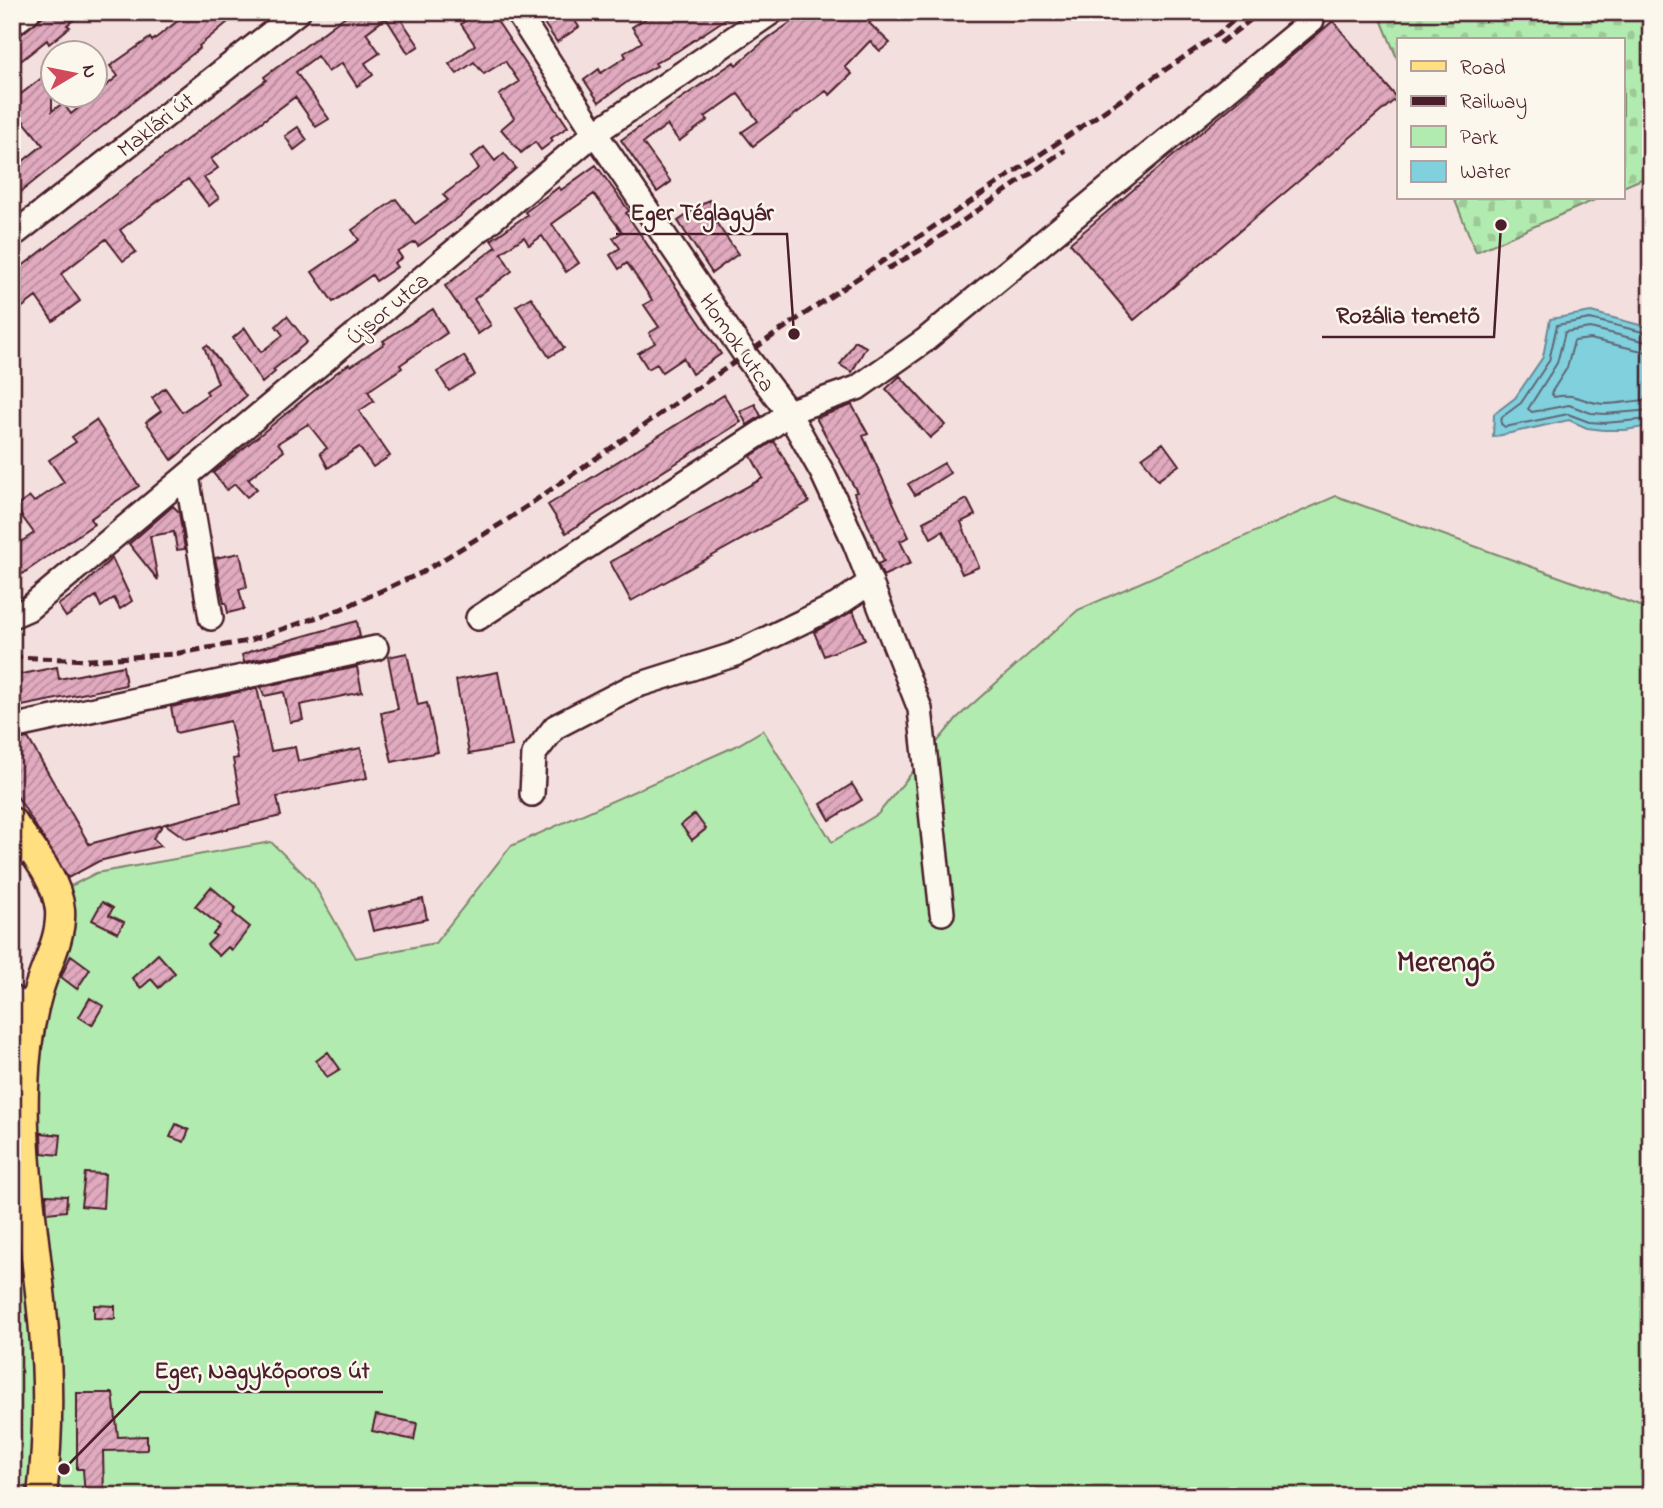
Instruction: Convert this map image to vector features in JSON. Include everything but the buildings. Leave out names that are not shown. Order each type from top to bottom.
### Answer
[{"type":"main road","points":[[12,822],[20,851],[48,876],[58,897],[60,914],[56,943],[38,989],[22,1005],[27,1047],[23,1112],[28,1192],[44,1332],[46,1433],[42,1496]]},
{"type":"street","points":[[12,24],[27,12]]},
{"type":"street","name":"Maklári út","points":[[12,236],[298,12]]},
{"type":"street","name":"Homok utca","points":[[517,12],[595,133],[746,356],[788,412],[822,471],[916,694],[920,709],[942,913]]},
{"type":"street","name":"Újsor utca","points":[[12,617],[28,609],[595,133],[772,12]]},
{"type":"street","points":[[478,618],[773,425],[788,412],[857,388],[924,341],[1312,20]]},
{"type":"street","points":[[187,476],[211,618]]},
{"type":"street","points":[[532,794],[534,754],[555,727],[632,687],[733,655],[837,605],[871,582]]},
{"type":"street","points":[[12,727],[376,648]]},
{"type":"green space","points":[[1378,12],[1651,12],[1651,175],[1624,187],[1624,38],[1397,38],[1397,58]]},
{"type":"green space","points":[[1455,200],[1594,200],[1476,252]]},
{"type":"green space","points":[[1336,496],[1651,610],[1651,1453],[1642,1474],[1651,1477],[1651,1496],[12,1496],[12,1110],[67,888],[96,873],[271,842],[313,883],[356,958],[435,943],[511,846],[736,746],[763,730],[832,842],[878,814],[957,718],[1078,610]]},
{"type":"water","points":[[1591,312],[1651,328],[1651,426],[1604,430],[1587,428],[1569,420],[1493,437],[1494,414],[1515,398],[1543,357],[1550,319]]},
{"type":"railway","points":[[12,657],[90,660],[174,654],[248,641],[341,609],[423,572],[507,520],[787,326],[1218,34],[1243,12]]},
{"type":"railway","points":[[1220,43],[1261,12]]},
{"type":"railway","points":[[887,269],[919,251],[1065,150]]},
{"type":"place","name":"Rozália temető","points":[[1501,225]]},
{"type":"place","name":"Eger Téglagyár","points":[[794,334]]},
{"type":"place","name":"Eger, Nagykőporos út","points":[[64,1469]]},
{"type":"district","name":"Merengő","points":[[1446,961]]}]
